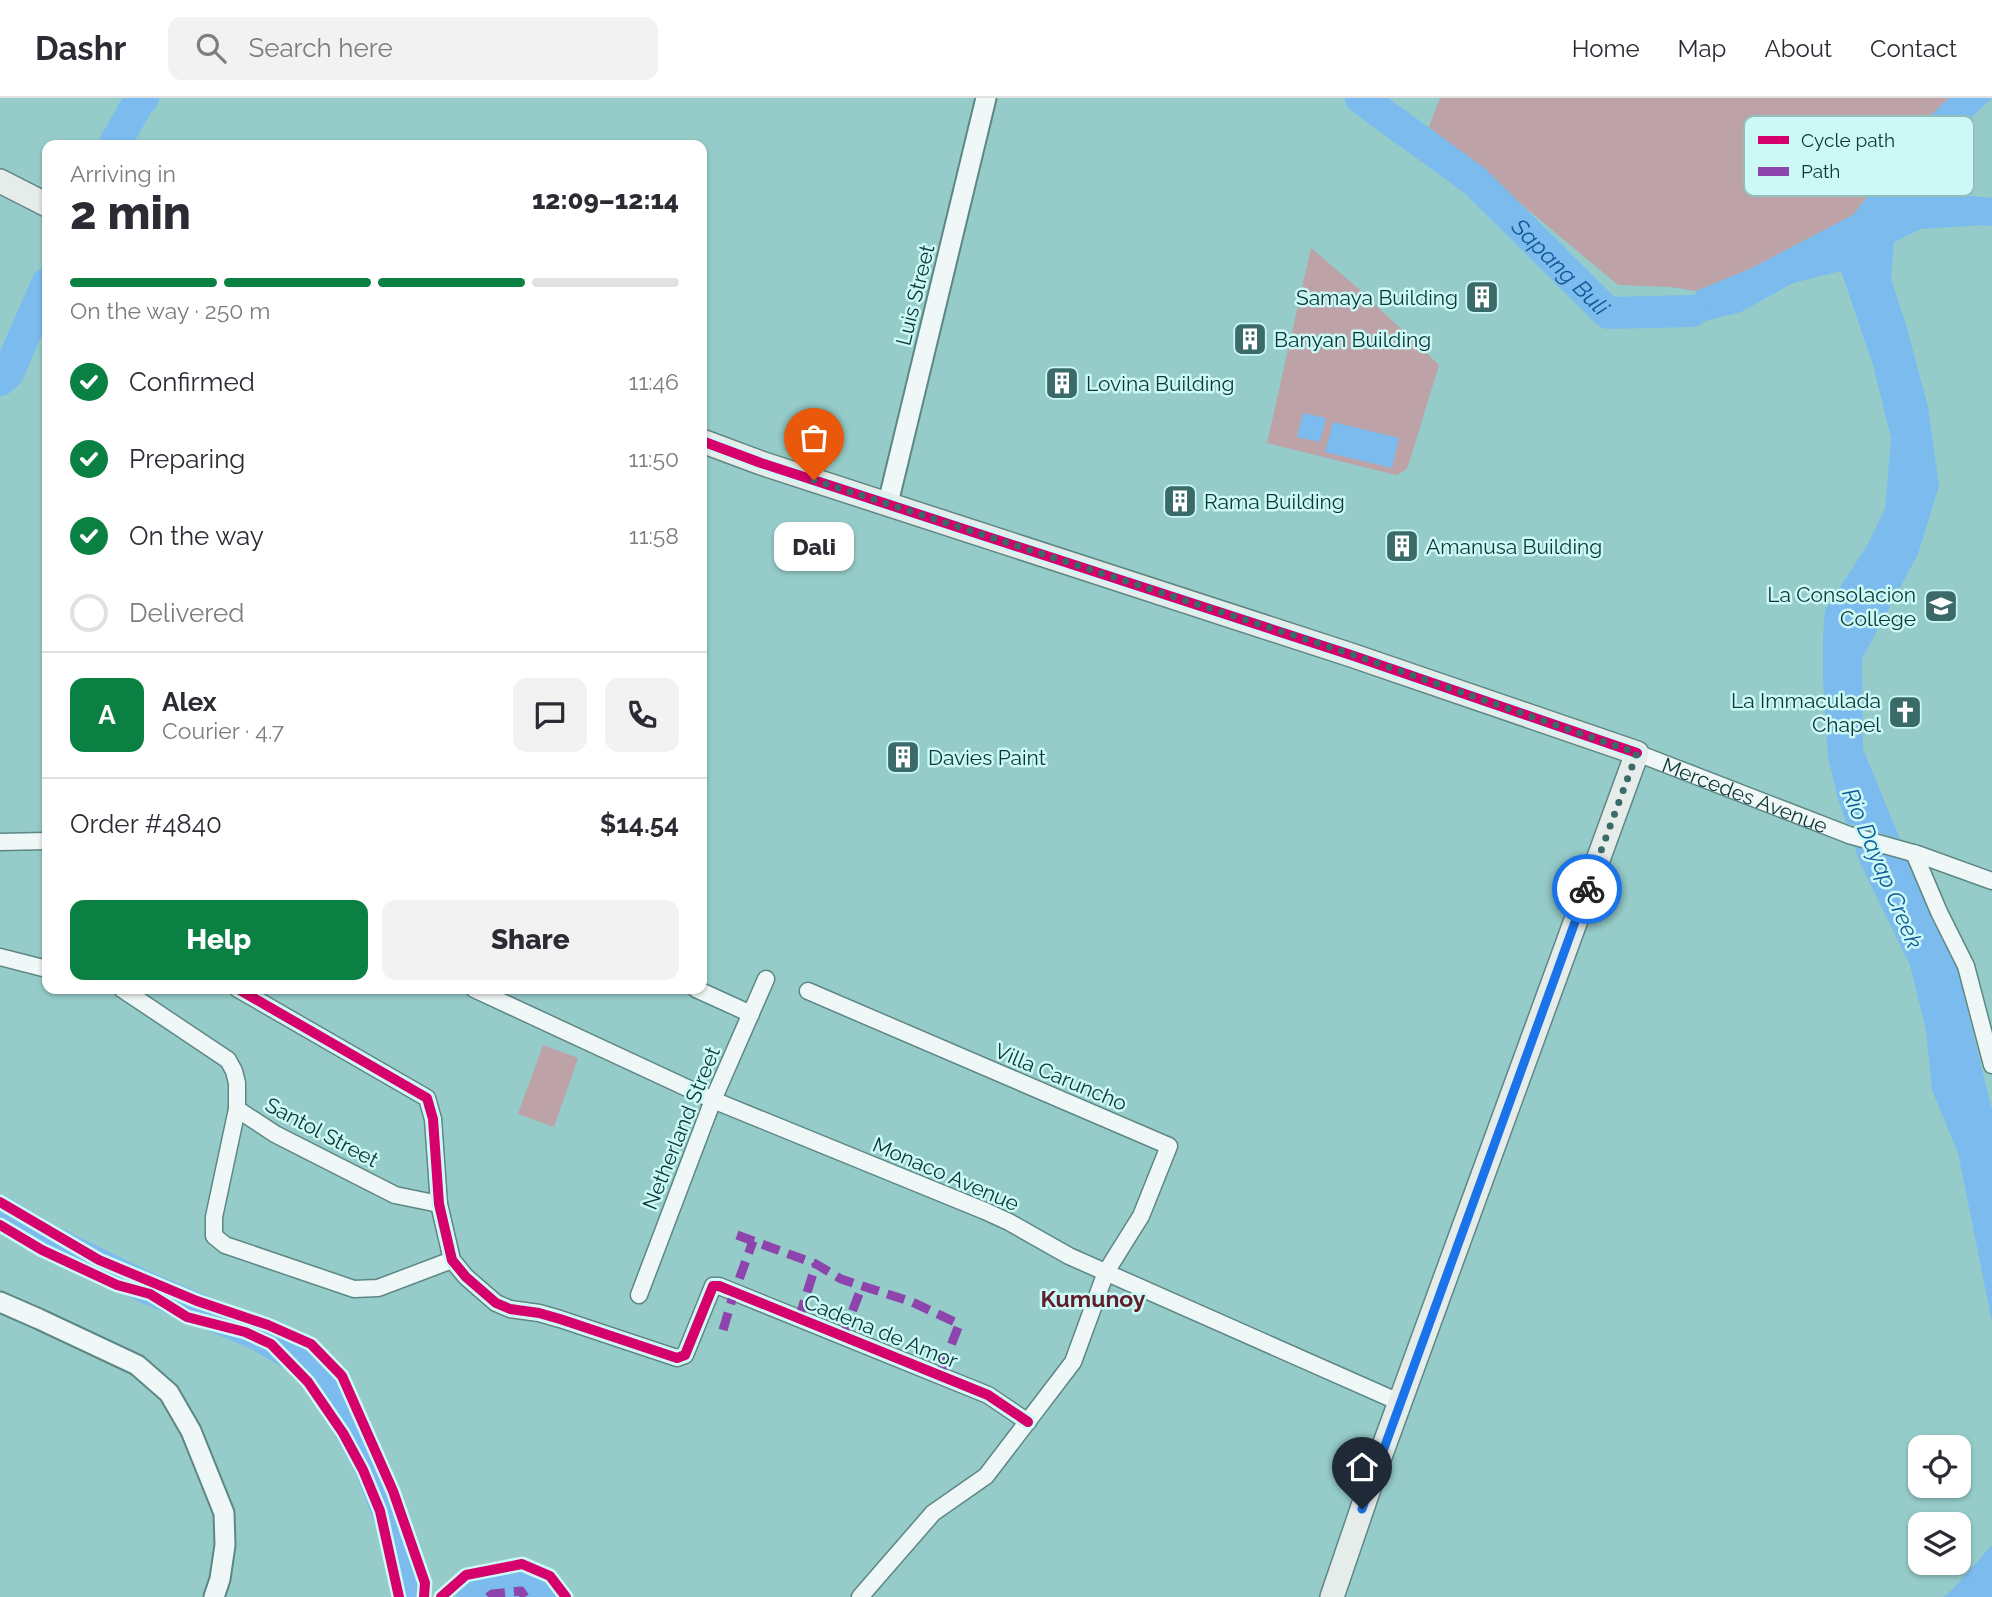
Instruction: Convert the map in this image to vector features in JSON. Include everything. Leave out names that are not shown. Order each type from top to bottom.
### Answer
[{"type":"main road","points":[[0,181],[42,202]]},
{"type":"main road","name":"Mercedes Avenue","points":[[707,443],[761,463],[1387,666],[1637,753]]},
{"type":"main road","points":[[1332,1597],[1399,1402],[1637,753]]},
{"type":"street","name":"Luis Street","points":[[888,503],[986,98]]},
{"type":"street","name":"Mercedes Avenue","points":[[1637,753],[1849,835],[1912,853],[1992,881]]},
{"type":"street","points":[[0,842],[42,841]]},
{"type":"street","points":[[1912,853],[1966,966],[1992,1065]]},
{"type":"street","points":[[0,957],[42,968]]},
{"type":"street","name":"Netherland Street","points":[[639,1295],[712,1100],[766,979]]},
{"type":"street","name":"Villa Caruncho","points":[[808,991],[1169,1146],[1141,1216],[1107,1272]]},
{"type":"street","name":"Santol Street","points":[[129,994],[228,1060],[237,1083],[237,1109],[275,1134],[395,1195],[439,1204]]},
{"type":"street","points":[[237,1109],[214,1217],[214,1236],[225,1245],[354,1289],[378,1288],[452,1260],[439,1204],[433,1119],[427,1098],[247,994]]},
{"type":"street","name":"Monaco Avenue","points":[[485,994],[712,1100],[985,1211],[1069,1256],[1399,1402]]},
{"type":"street","points":[[707,994],[751,1013]]},
{"type":"street","name":"Cadena de Amor","points":[[452,1260],[481,1292],[496,1303],[510,1309],[560,1319],[677,1358],[685,1355],[715,1285],[719,1286],[988,1395],[1028,1422]]},
{"type":"street","points":[[860,1597],[933,1513],[986,1476],[1028,1422],[1073,1362],[1107,1272]]},
{"type":"street","points":[[0,1303],[137,1365],[169,1393],[191,1431],[224,1513],[225,1545],[220,1579],[214,1597]]},
{"type":"shaded area","points":[[1440,98],[1949,98],[1930,116],[1744,116],[1744,196],[1868,196],[1853,215],[1750,269],[1696,291],[1618,285],[1429,127]]},
{"type":"shaded area","points":[[1311,248],[1439,365],[1410,460],[1406,470],[1396,475],[1267,443]]},
{"type":"shaded area","points":[[543,1045],[578,1058],[554,1127],[518,1114]]},
{"type":"water","points":[[1949,98],[1992,98],[1973,116],[1931,115]]},
{"type":"water","name":"Rio Dayap Creek","points":[[1868,196],[1992,198],[1992,226],[1921,229],[1894,242],[1891,279],[1928,407],[1939,486],[1918,554],[1862,659],[1863,749],[1919,885],[1955,959],[1992,1110],[1992,1322],[1958,1153],[1932,1090],[1926,1030],[1910,965],[1860,863],[1838,799],[1828,757],[1823,682],[1825,610],[1867,546],[1885,509],[1891,438],[1873,365],[1841,271],[1793,283],[1741,312],[1693,324],[1692,311],[1696,291],[1750,269],[1853,215]]},
{"type":"water","points":[[1303,413],[1326,418],[1320,442],[1297,437]]},
{"type":"water","points":[[1333,422],[1399,438],[1392,468],[1325,452]]},
{"type":"water","points":[[1992,1545],[1992,1597],[1943,1597],[1965,1575],[1971,1575],[1971,1569]]},
{"type":"pier","points":[[1843,822],[1904,840],[1914,863],[1849,844]]},
{"type":"waterway","name":"Sapang Buli","points":[[117,140],[143,98]]},
{"type":"waterway","name":"Sapang Buli","points":[[1361,98],[1475,181],[1608,313],[1692,311]]},
{"type":"waterway","name":"Sapang Buli","points":[[0,380],[8,373],[42,295]]},
{"type":"waterway","points":[[0,1211],[45,1238],[143,1286],[257,1334],[315,1367],[368,1462],[412,1574],[411,1597]]},
{"type":"waterway","points":[[472,1597],[485,1587],[528,1581],[545,1597]]},
{"type":"marked path","points":[[737,1235],[816,1264],[841,1279],[912,1302],[957,1323],[959,1325],[939,1376]]},
{"type":"marked path","points":[[723,1330],[753,1241]]},
{"type":"marked path","points":[[799,1318],[816,1264]]},
{"type":"marked path","points":[[843,1336],[862,1286]]},
{"type":"marked path","points":[[488,1597],[492,1594],[521,1591],[525,1597]]},
{"type":"cycle path","points":[[707,443],[761,463],[1351,655],[1637,753]]},
{"type":"cycle path","points":[[247,994],[427,1098],[433,1119],[439,1204],[452,1260],[466,1277],[496,1303],[510,1309],[560,1319],[677,1358],[685,1355],[713,1286],[719,1286],[988,1395],[1028,1422]]},
{"type":"cycle path","points":[[0,1202],[99,1260],[311,1344],[342,1376],[393,1491],[425,1583],[424,1597]]},
{"type":"cycle path","points":[[0,1225],[42,1250],[117,1285],[150,1294],[187,1317],[245,1332],[271,1344],[308,1382],[343,1433],[363,1470],[380,1511],[399,1597]]},
{"type":"cycle path","points":[[441,1597],[466,1575],[522,1564],[550,1576],[566,1597]]},
{"type":"way so far","points":[[814,480],[1351,654],[1637,753],[1587,889]]},
{"type":"place","name":"Samaya Building","points":[[1482,297]]},
{"type":"place","name":"Banyan Building","points":[[1250,339]]},
{"type":"place","name":"Lovina Building","points":[[1062,383]]},
{"type":"place","name":"Dali","points":[[814,480]]},
{"type":"place","name":"Rama Building","points":[[1180,501]]},
{"type":"place","name":"Amanusa Building","points":[[1402,546]]},
{"type":"place","name":"La Consolacion College","points":[[1941,606]]},
{"type":"place","name":"La Immaculada Chapel","points":[[1905,712]]},
{"type":"place","name":"Davies Paint","points":[[903,757]]},
{"type":"district","name":"Kumunoy","points":[[1093,1298]]},
{"type":"route","points":[[1362,1509],[1587,889]]}]
